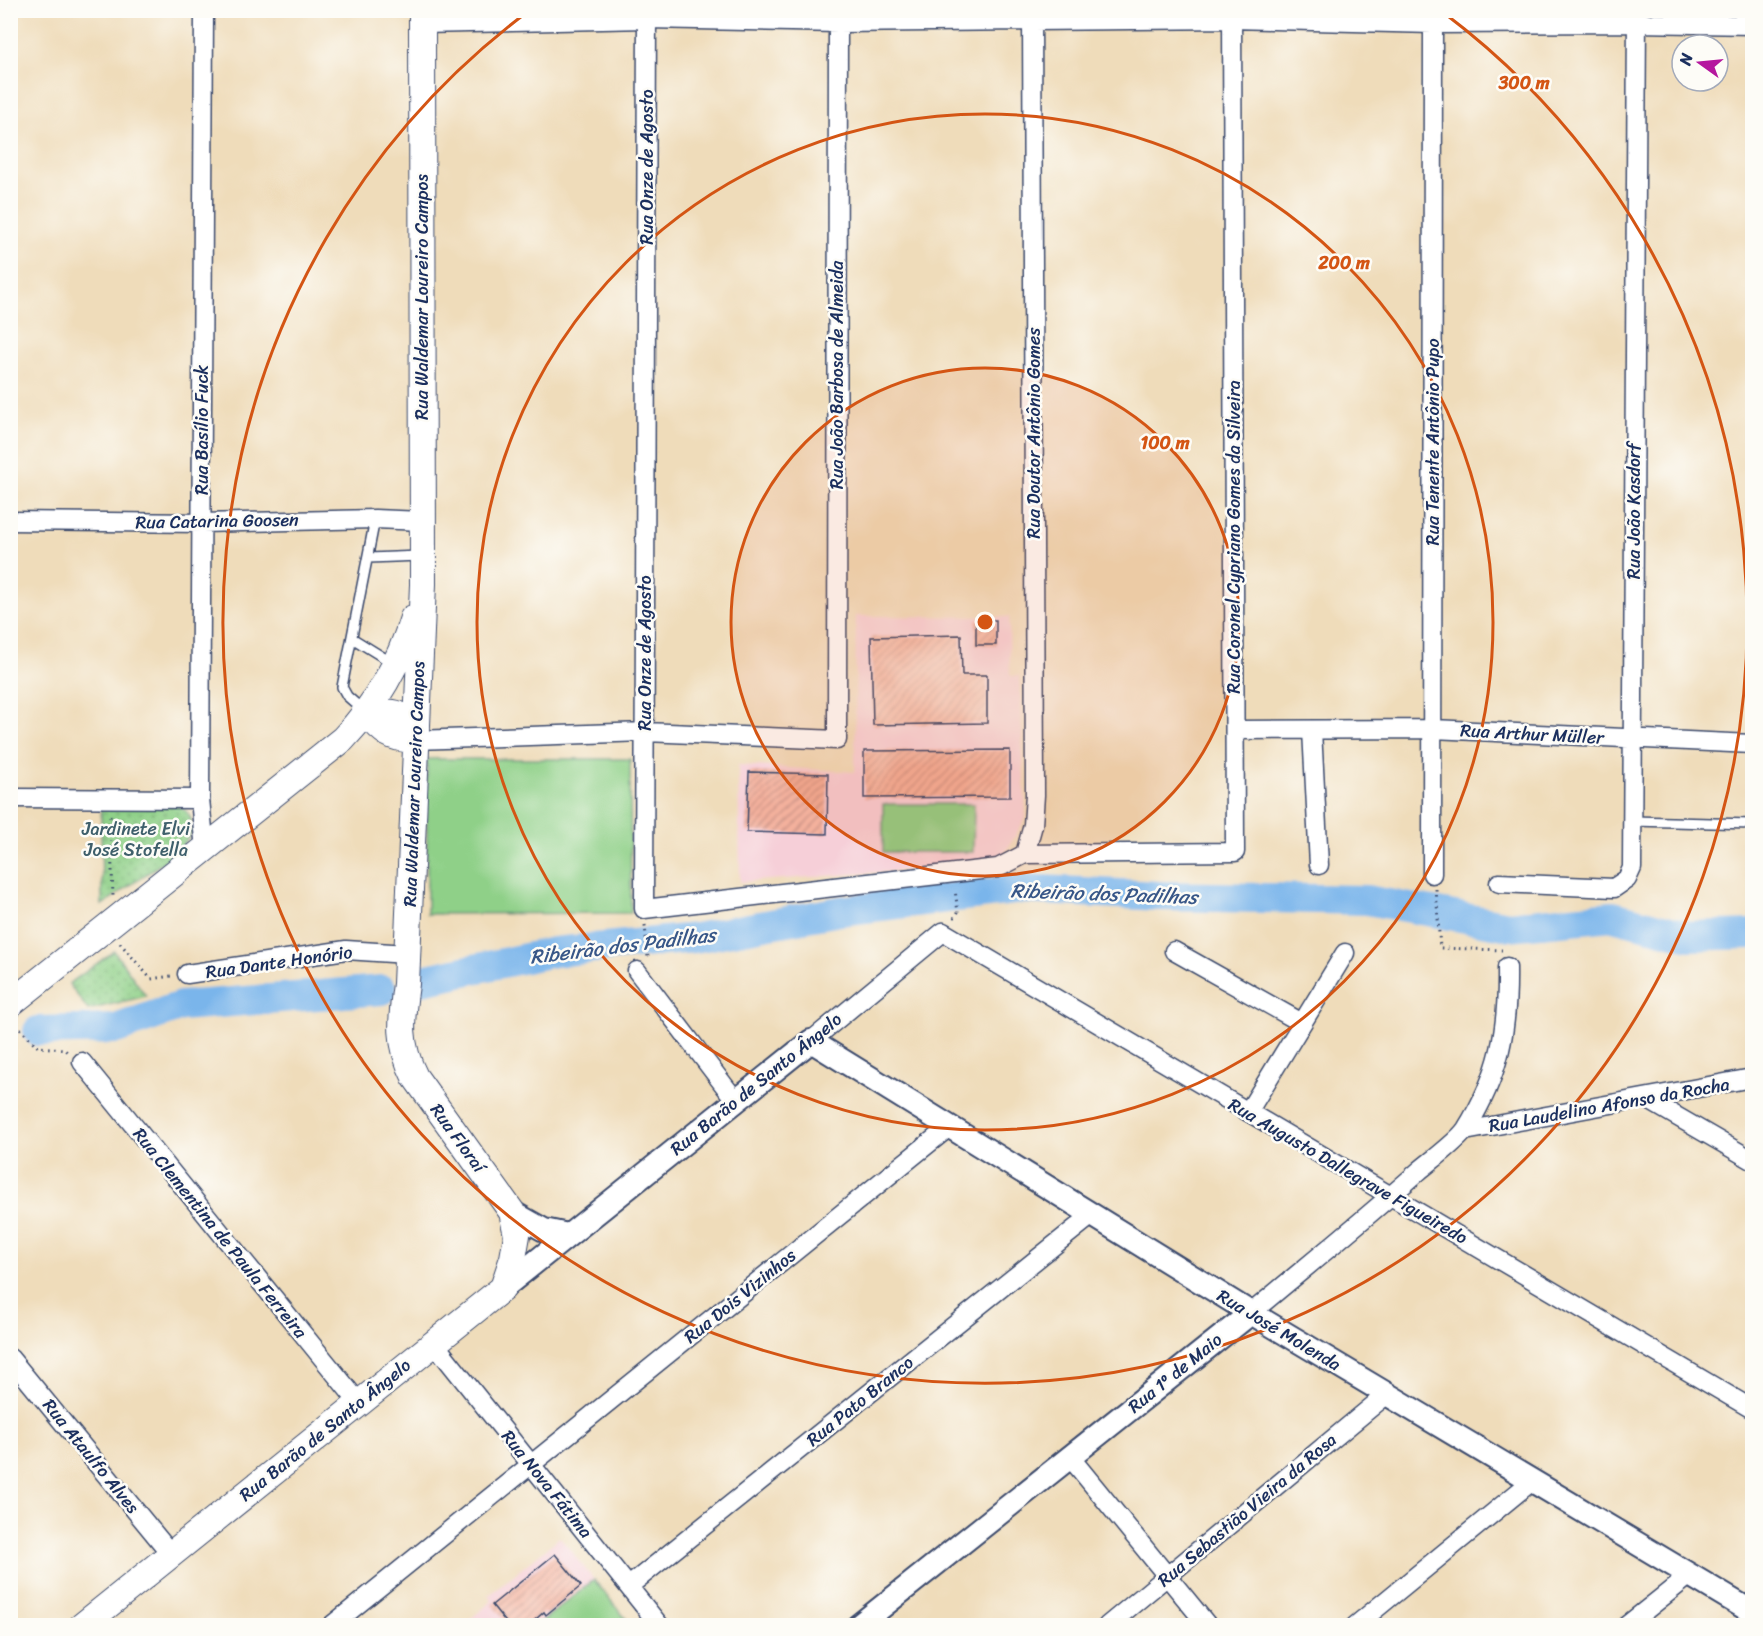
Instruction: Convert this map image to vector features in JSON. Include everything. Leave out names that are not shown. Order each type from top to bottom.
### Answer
[{"type":"main road","name":"Rua Waldemar Loureiro Campos","points":[[406,984],[423,584],[422,17]]},
{"type":"main road","name":"Rua Waldemar Loureiro Campos","points":[[10,1004],[327,753],[366,713],[396,666],[423,584]]},
{"type":"main road","points":[[366,713],[380,728],[394,737],[416,740]]},
{"type":"main road","name":"Rua Floraí","points":[[406,984],[401,1027],[404,1053],[409,1066],[512,1212],[517,1235],[513,1258],[503,1288]]},
{"type":"main road","name":"Rua Barão de Santo Ângelo","points":[[82,1626],[503,1288]]},
{"type":"street","name":"Rua Basílio Fuck","points":[[204,10],[200,799],[205,850]]},
{"type":"street","points":[[422,17],[647,15],[1637,17],[1752,25]]},
{"type":"street","name":"Rua Onze de Agosto","points":[[647,15],[644,909],[998,868],[1025,854]]},
{"type":"street","name":"Rua Coronel Cypriano Gomes da Silveira","points":[[1025,854],[1235,852],[1232,15]]},
{"type":"street","name":"Rua Doutor Antônio Gomes","points":[[1025,854],[1033,825],[1035,795],[1032,16]]},
{"type":"street","name":"Rua João Barbosa de Almeida","points":[[645,732],[837,740],[838,17]]},
{"type":"street","name":"Rua Tenente Antônio Pupo","points":[[1433,17],[1432,729],[1434,881]]},
{"type":"street","name":"Rua João Kasdorf","points":[[1499,883],[1614,888],[1627,879],[1632,868],[1637,17]]},
{"type":"street","name":"Rua Catarina Goosen","points":[[10,521],[202,523],[375,519],[422,521]]},
{"type":"street","name":"Rua Arthur Müller","points":[[1235,730],[1432,729],[1752,744]]},
{"type":"street","points":[[1312,730],[1319,865]]},
{"type":"street","points":[[416,740],[645,732]]},
{"type":"street","points":[[10,798],[200,799]]},
{"type":"street","name":"Rua Barão de Santo Ângelo","points":[[503,1288],[943,932]]},
{"type":"street","name":"Rua Augusto Dallegrave Figueiredo","points":[[943,932],[1752,1409]]},
{"type":"street","name":"Rua Dante Honório","points":[[187,974],[346,950],[407,954]]},
{"type":"street","points":[[1174,951],[1302,1023]]},
{"type":"street","points":[[1248,1112],[1345,953]]},
{"type":"street","name":"Rua 1º de Maio","points":[[858,1626],[1251,1313],[1465,1131],[1500,1055],[1508,1006],[1507,967]]},
{"type":"street","points":[[643,969],[736,1101]]},
{"type":"street","name":"Rua José Molenda","points":[[811,1041],[1386,1395],[1752,1612]]},
{"type":"street","name":"Rua Clementina de Paula Ferreira","points":[[82,1062],[359,1403]]},
{"type":"street","name":"Rua Laudelino Afonso da Rocha","points":[[1465,1131],[1752,1078]]},
{"type":"street","points":[[1644,1098],[1752,1160]]},
{"type":"street","name":"Rua Dois Vizinhos","points":[[331,1626],[949,1127]]},
{"type":"street","points":[[512,1212],[544,1230],[568,1235]]},
{"type":"street","name":"Rua Pato Branco","points":[[629,1586],[1092,1215]]},
{"type":"street","name":"Rua Nova Fátima","points":[[434,1343],[660,1626]]},
{"type":"street","name":"Rua Ataulfo Alves","points":[[10,1358],[171,1554]]},
{"type":"street","name":"Rua Sebastião Vieira da Rosa","points":[[1107,1626],[1386,1395]]},
{"type":"street","points":[[1070,1456],[1208,1626]]},
{"type":"street","points":[[1355,1626],[1532,1481]]},
{"type":"street","points":[[1626,1626],[1690,1575]]},
{"type":"lane","points":[[366,713],[347,696],[342,687],[375,519]]},
{"type":"lane","points":[[369,558],[423,556]]},
{"type":"lane","points":[[352,638],[396,666]]},
{"type":"lane","points":[[1632,821],[1752,824]]},
{"type":"path","points":[[109,798],[110,925],[151,979],[187,974]]},
{"type":"path","points":[[1434,881],[1440,948],[1501,949],[1508,955],[1507,967]]},
{"type":"path","points":[[954,884],[958,912]]},
{"type":"path","points":[[643,969],[645,920]]},
{"type":"path","points":[[10,1018],[38,1047],[64,1049],[82,1062]]},
{"type":"shaded area","points":[[856,616],[1009,617],[1010,676],[1019,676],[1026,818],[998,864],[740,882],[738,765],[855,772]]},
{"type":"shaded area","points":[[560,1537],[594,1580],[537,1625],[462,1626],[492,1601],[488,1596]]},
{"type":"green space","points":[[427,759],[630,759],[631,913],[427,914]]},
{"type":"green space","name":"Jardinete Elvi José Stofella","points":[[174,803],[186,811],[191,819],[191,833],[180,850],[102,905],[101,806]]},
{"type":"green space","points":[[883,804],[974,804],[973,852],[883,852]]},
{"type":"green space","points":[[114,951],[146,996],[88,1010],[69,984]]},
{"type":"green space","points":[[594,1580],[631,1625],[537,1625]]},
{"type":"building","points":[[976,620],[996,620],[996,645],[976,645]]},
{"type":"building","points":[[961,635],[962,675],[987,675],[987,723],[873,725],[871,637]]},
{"type":"building","points":[[1010,750],[1010,797],[864,798],[864,751]]},
{"type":"building","points":[[749,772],[828,774],[827,834],[747,832]]},
{"type":"building","points":[[555,1554],[581,1586],[546,1615],[544,1612],[528,1626],[509,1626],[492,1605]]},
{"type":"waterway","name":"Ribeirão dos Padilhas","points":[[422,980],[554,952],[695,938],[840,911],[1022,889],[1160,896],[1367,900],[1509,926],[1613,916],[1689,936],[1752,934]]},
{"type":"waterway","name":"Ribeirão dos Padilhas","points":[[38,1031],[116,1029],[181,1006],[382,990]]}]
